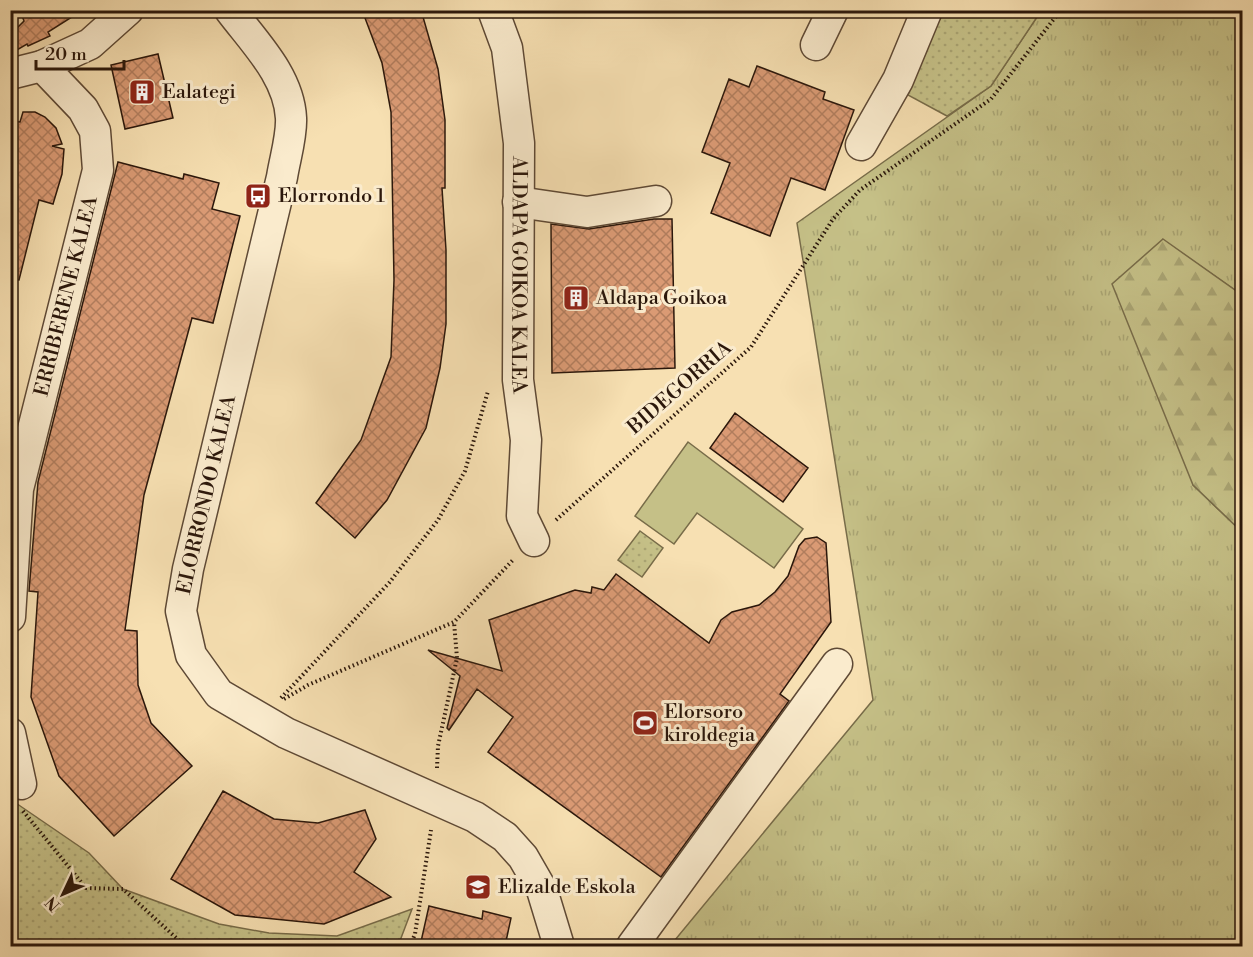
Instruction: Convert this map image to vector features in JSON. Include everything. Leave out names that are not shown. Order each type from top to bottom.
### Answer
[{"type":"street","points":[[10,74],[42,66],[90,44],[128,10]]},
{"type":"street","name":"ELORRONDO KALEA","points":[[230,10],[272,64],[286,95],[291,118],[282,177],[188,569],[181,611],[191,655],[219,694],[286,733],[475,817],[505,837],[523,857],[542,890],[559,946]]},
{"type":"street","name":"ALDAPA GOIKOA KALEA","points":[[493,10],[507,48],[519,143],[518,380],[526,440],[522,516],[534,540]]},
{"type":"street","points":[[816,45],[833,10]]},
{"type":"street","points":[[861,145],[898,80],[927,10]]},
{"type":"street","name":"ERRIBERENE KALEA","points":[[10,617],[18,489],[98,170],[95,131],[83,109],[42,66]]},
{"type":"street","points":[[518,201],[587,212],[656,201]]},
{"type":"street","points":[[632,946],[837,664]]},
{"type":"street","points":[[10,733],[21,784]]},
{"type":"path","name":"BIDEGORRIA","points":[[490,380],[484,409],[465,471],[438,520],[389,583],[274,704],[308,685],[454,622],[500,572],[534,540],[683,404],[751,347],[833,219],[853,197],[991,99],[1061,10]]},
{"type":"path","points":[[438,746],[457,658],[454,622]]},
{"type":"path","points":[[21,784],[23,814],[86,888],[123,889],[185,946]]},
{"type":"path","points":[[410,946],[426,868],[435,799]]},
{"type":"green space","points":[[937,11],[1041,11],[991,86],[947,116],[906,94]]},
{"type":"green space","points":[[1041,11],[1242,11],[1242,295],[1163,240],[1193,485],[1242,532],[1242,946],[670,946],[873,700],[797,223],[991,86]]},
{"type":"green space","points":[[1163,239],[1242,295],[1242,532],[1193,485],[1112,284]]},
{"type":"green space","points":[[688,442],[803,529],[774,568],[697,513],[674,544],[635,516]]},
{"type":"green space","points":[[640,531],[663,548],[642,577],[618,560]]},
{"type":"green space","points":[[10,799],[89,853],[123,889],[219,924],[269,933],[337,936],[412,909],[398,946],[11,946]]},
{"type":"building","points":[[20,10],[83,10],[48,32],[50,36],[28,46],[27,44],[10,54],[10,35],[24,21]]},
{"type":"building","points":[[362,10],[421,10],[438,69],[445,120],[445,188],[442,188],[446,250],[446,324],[440,368],[426,428],[387,500],[355,538],[316,503],[361,440],[391,357],[394,280],[391,112],[382,63]]},
{"type":"building","name":"Ealategi","points":[[158,54],[173,118],[125,129],[111,65]]},
{"type":"building","points":[[757,66],[825,92],[823,99],[854,110],[825,190],[791,178],[770,236],[711,213],[730,163],[702,152],[729,79],[749,87]]},
{"type":"building","points":[[23,112],[35,112],[45,117],[56,128],[62,144],[52,146],[64,149],[62,174],[53,204],[39,200],[19,280],[10,279],[10,121],[20,122]]},
{"type":"building","points":[[118,162],[183,179],[184,174],[219,183],[212,209],[240,216],[213,323],[192,318],[144,495],[125,630],[137,631],[138,685],[151,723],[192,766],[114,836],[59,776],[31,697],[38,592],[29,591],[38,482]]},
{"type":"building","points":[[654,219],[672,219],[675,368],[552,373],[551,224],[589,229]]},
{"type":"building","points":[[735,413],[808,468],[783,502],[710,448]]},
{"type":"building","name":"Elorsoro kiroldegia","points":[[817,537],[826,543],[831,622],[780,694],[789,701],[661,877],[488,752],[513,717],[477,689],[449,730],[447,728],[460,676],[428,650],[502,671],[489,620],[575,590],[591,593],[592,587],[604,590],[616,574],[709,643],[721,620],[732,612],[759,605],[775,592],[788,576],[799,546],[805,539]]},
{"type":"building","points":[[223,791],[274,819],[318,823],[365,810],[376,839],[354,872],[391,897],[324,924],[235,915],[171,879]]},
{"type":"building","points":[[429,906],[482,919],[483,911],[511,918],[505,946],[420,946]]},
{"type":"place","name":"Ealategi","points":[[142,92]]},
{"type":"place","name":"Elorrondo 1","points":[[258,196]]},
{"type":"place","name":"Aldapa Goikoa","points":[[576,298]]},
{"type":"place","name":"Elorsoro kiroldegia","points":[[645,723]]},
{"type":"place","name":"Elizalde Eskola","points":[[478,887]]}]
